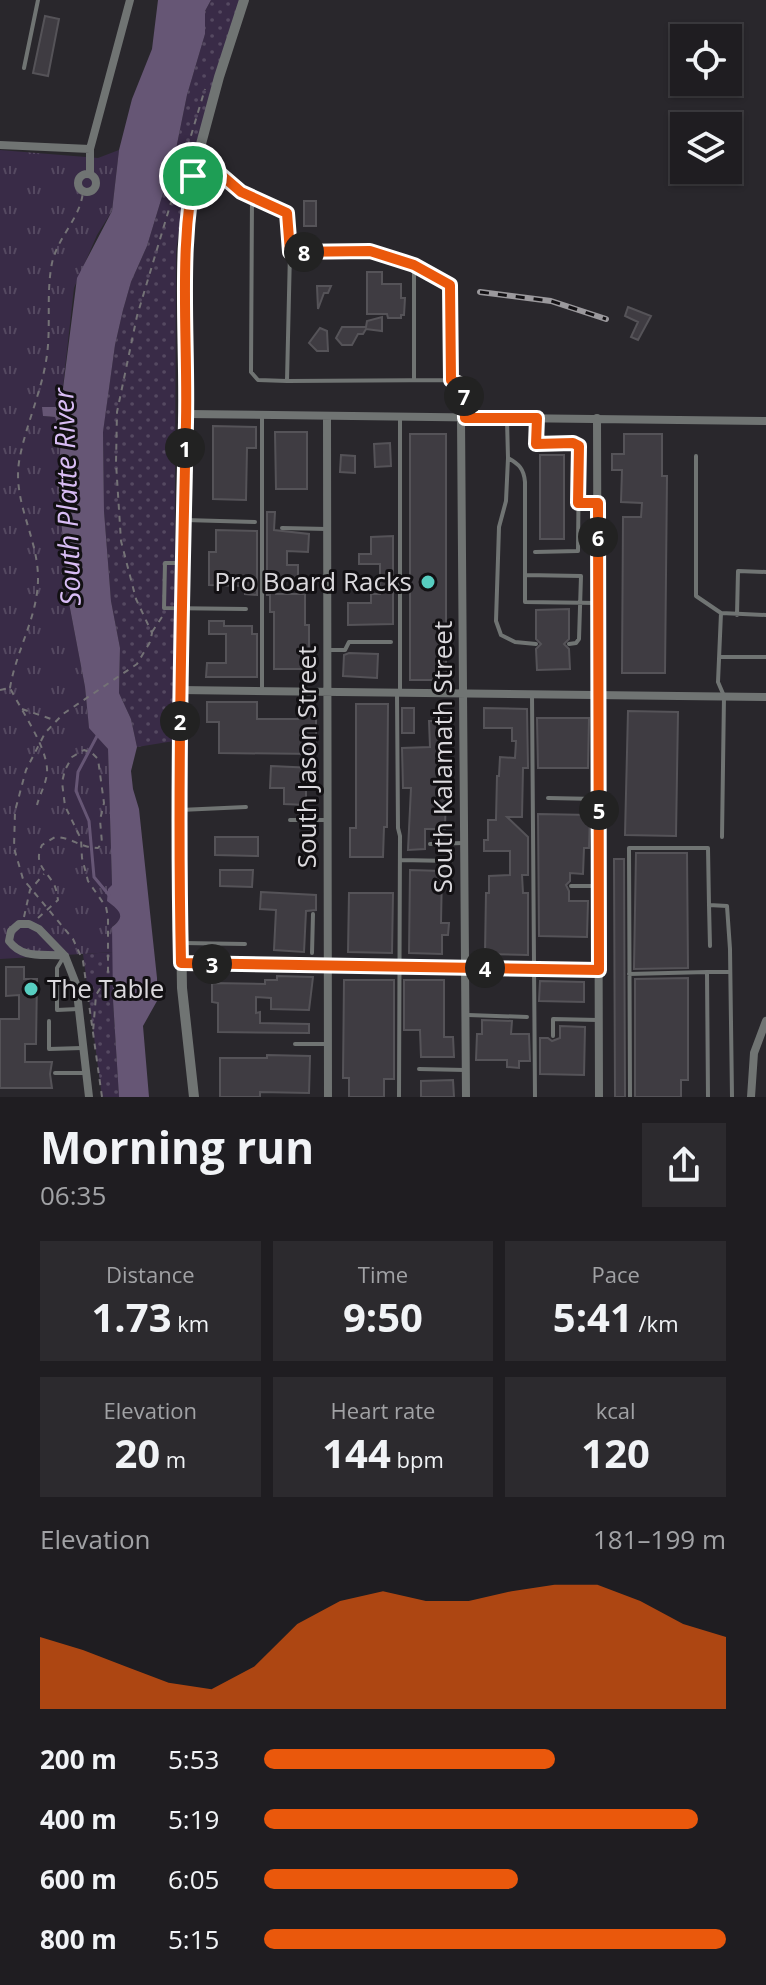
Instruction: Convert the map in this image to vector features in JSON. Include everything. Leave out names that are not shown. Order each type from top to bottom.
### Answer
[{"type":"street","points":[[90,173],[79,178],[79,187],[83,191],[89,192],[96,186],[96,180],[90,173],[90,149],[130,0]]},
{"type":"street","points":[[194,1097],[180,943],[185,238],[198,155],[244,0]]},
{"type":"street","points":[[0,145],[90,149]]},
{"type":"street","points":[[186,414],[766,421]]},
{"type":"street","name":"South Jason Street","points":[[327,416],[328,1097]]},
{"type":"street","name":"South Kalamath Street","points":[[463,418],[466,1097]]},
{"type":"street","points":[[597,418],[599,1097]]},
{"type":"street","points":[[180,690],[766,697]]},
{"type":"street","points":[[65,956],[27,955],[16,951],[9,941],[11,931],[27,924],[60,948],[65,956],[76,984],[89,1097]]},
{"type":"street","points":[[181,963],[599,970]]},
{"type":"street","points":[[751,1097],[754,1053],[766,1021]]},
{"type":"lane","points":[[24,68],[38,0]]},
{"type":"lane","points":[[198,155],[241,192],[287,213],[290,252],[287,381]]},
{"type":"lane","points":[[252,198],[251,372],[258,380],[451,380],[464,386],[463,418]]},
{"type":"lane","points":[[290,252],[370,251],[414,265],[450,285],[451,380]]},
{"type":"lane","points":[[414,265],[414,380]]},
{"type":"lane","points":[[262,416],[262,690]]},
{"type":"lane","points":[[399,1097],[400,417]]},
{"type":"lane","points":[[507,418],[506,501],[499,527],[496,621],[501,635],[536,644]]},
{"type":"lane","points":[[535,552],[578,551],[579,446],[573,443],[536,444],[537,418]]},
{"type":"lane","points":[[696,456],[696,596],[721,613],[766,615]]},
{"type":"lane","points":[[508,458],[524,472],[525,602],[598,603]]},
{"type":"lane","points":[[578,503],[598,503]]},
{"type":"lane","points":[[184,520],[255,522]]},
{"type":"lane","points":[[282,528],[327,529]]},
{"type":"lane","points":[[183,563],[165,563],[164,608],[246,609]]},
{"type":"lane","points":[[737,615],[738,571],[766,572]]},
{"type":"lane","points":[[525,575],[581,576],[579,639],[569,644]]},
{"type":"lane","points":[[721,613],[718,682],[724,696],[722,837]]},
{"type":"lane","points":[[327,650],[345,650],[349,642],[391,642]]},
{"type":"lane","points":[[719,657],[766,657]]},
{"type":"lane","points":[[532,694],[535,1097]]},
{"type":"lane","points":[[548,798],[599,799]]},
{"type":"lane","points":[[179,810],[246,807]]},
{"type":"lane","points":[[290,820],[327,820]]},
{"type":"lane","points":[[430,844],[464,843]]},
{"type":"lane","points":[[630,1097],[629,848],[708,848],[710,946]]},
{"type":"lane","points":[[400,860],[451,861]]},
{"type":"lane","points":[[571,886],[599,886]]},
{"type":"lane","points":[[709,905],[727,906],[732,1097]]},
{"type":"lane","points":[[312,953],[313,914]]},
{"type":"lane","points":[[180,943],[245,944]]},
{"type":"lane","points":[[65,956],[57,968],[57,1010],[78,1009]]},
{"type":"lane","points":[[707,972],[708,1097]]},
{"type":"lane","points":[[629,974],[730,972]]},
{"type":"lane","points":[[465,1015],[527,1017]]},
{"type":"lane","points":[[553,1036],[553,1019],[599,1020]]},
{"type":"lane","points":[[49,1021],[49,1049],[83,1048]]},
{"type":"lane","points":[[295,1044],[328,1044]]},
{"type":"lane","points":[[419,1069],[465,1070]]},
{"type":"lane","points":[[55,1073],[86,1073]]},
{"type":"path","points":[[152,633],[136,599],[121,541],[116,463],[117,412],[137,316],[205,88]]},
{"type":"path","points":[[37,805],[47,768],[10,688],[12,672],[34,614],[38,594],[35,552],[17,486],[19,460],[47,355],[52,263],[61,237],[82,207],[83,191]]},
{"type":"path","points":[[102,1097],[83,961],[73,939],[30,890],[18,866],[14,826],[20,788],[38,744],[63,714],[137,664],[145,654],[152,633],[164,617],[164,608]]},
{"type":"path","points":[[0,690],[10,688]]},
{"type":"path","points":[[21,708],[55,721]]},
{"type":"path","points":[[27,924],[58,900],[54,882],[45,873],[39,859],[39,851],[45,841],[61,837],[83,847],[93,848],[102,843],[99,828],[104,803],[98,759],[84,750],[72,757],[62,782],[67,812],[81,839],[83,847],[82,858],[88,881],[106,907],[109,923],[108,976],[96,995],[92,1036]]},
{"type":"path","points":[[27,924],[30,890],[45,873]]},
{"type":"green space","points":[[211,0],[240,0],[186,177],[176,252],[174,741],[137,747],[131,719],[119,693],[120,648],[111,601],[104,511],[103,431],[123,310],[147,246],[175,154],[187,95],[205,34],[205,11]]},
{"type":"green space","points":[[0,150],[98,158],[119,150],[112,211],[97,235],[74,288],[61,404],[43,407],[43,416],[55,417],[61,435],[58,488],[69,603],[85,687],[89,727],[108,749],[112,885],[121,915],[112,927],[114,952],[0,959]]},
{"type":"green space","points":[[114,952],[113,1000],[119,1097],[102,1097],[83,954]]},
{"type":"water","name":"South Platte River","points":[[158,0],[211,0],[205,11],[205,34],[187,95],[175,154],[147,246],[123,310],[103,432],[104,511],[111,601],[120,648],[119,693],[131,719],[137,747],[131,771],[139,809],[157,978],[157,1001],[143,1026],[149,1097],[119,1097],[112,927],[119,920],[120,913],[107,901],[108,889],[112,885],[108,749],[89,728],[85,687],[69,603],[58,488],[61,435],[55,417],[43,416],[42,407],[61,404],[77,278],[112,211],[119,150],[132,99],[152,49]]},
{"type":"building","points":[[45,16],[59,19],[48,76],[33,73]]},
{"type":"building","points":[[304,201],[316,201],[316,226],[304,226]]},
{"type":"building","points":[[367,272],[382,272],[382,284],[401,284],[401,298],[405,298],[401,318],[367,314]]},
{"type":"building","points":[[317,286],[331,286],[328,293],[324,293],[318,309]]},
{"type":"building","points":[[628,307],[651,316],[638,340],[631,337],[638,322],[625,316]]},
{"type":"building","points":[[382,317],[382,331],[366,329],[363,334],[358,334],[352,345],[342,345],[336,338],[342,327],[366,327],[367,321]]},
{"type":"building","points":[[320,328],[327,331],[328,351],[317,351],[309,343]]},
{"type":"building","points":[[213,426],[256,427],[256,448],[247,448],[246,500],[213,499]]},
{"type":"building","points":[[275,432],[307,432],[307,489],[276,489]]},
{"type":"building","points":[[410,434],[446,434],[446,680],[410,680]]},
{"type":"building","points":[[624,434],[662,434],[662,476],[667,476],[665,673],[622,673],[623,517],[641,517],[642,503],[621,502],[622,470],[612,470],[612,454],[624,454]]},
{"type":"building","points":[[390,443],[391,466],[375,467],[374,444]]},
{"type":"building","points":[[341,455],[355,456],[355,473],[340,472]]},
{"type":"building","points":[[540,455],[564,455],[564,539],[540,539]]},
{"type":"building","points":[[267,512],[275,512],[274,530],[309,534],[308,552],[287,551],[287,565],[298,565],[298,580],[277,580],[276,594],[305,594],[309,669],[274,669],[274,612],[270,612],[270,595],[267,595]]},
{"type":"building","points":[[216,530],[257,531],[257,595],[245,594],[245,586],[209,585],[209,552],[216,552]]},
{"type":"building","points":[[393,536],[393,624],[348,625],[348,603],[371,603],[371,594],[380,594],[380,564],[359,564],[359,554],[371,554],[371,537]]},
{"type":"building","points":[[569,609],[569,639],[564,644],[569,649],[570,669],[537,670],[536,649],[541,644],[536,639],[536,610]]},
{"type":"building","points":[[209,621],[224,621],[224,626],[252,626],[252,634],[257,634],[257,677],[206,677],[207,663],[226,663],[226,634],[209,634]]},
{"type":"building","points":[[378,654],[377,678],[343,676],[344,655]]},
{"type":"building","points":[[207,702],[257,702],[257,719],[298,719],[298,709],[316,709],[316,754],[219,753],[219,722],[207,722]]},
{"type":"building","points":[[356,704],[388,704],[387,827],[384,827],[383,857],[350,857],[350,828],[356,828]]},
{"type":"building","points":[[402,708],[414,708],[414,733],[402,733]]},
{"type":"building","points":[[484,708],[527,709],[528,768],[523,768],[522,817],[507,817],[528,837],[528,875],[522,875],[523,893],[528,893],[528,955],[485,954],[489,876],[510,875],[510,851],[484,851],[484,840],[488,840],[488,820],[496,820],[500,757],[515,758],[516,741],[512,741],[512,728],[484,728]]},
{"type":"building","points":[[628,711],[678,712],[676,836],[625,835]]},
{"type":"building","points":[[537,718],[589,718],[588,768],[538,768]]},
{"type":"building","points":[[429,721],[443,721],[443,733],[439,733],[440,790],[446,790],[445,829],[425,829],[425,849],[408,850],[411,788],[403,788],[402,748],[430,747]]},
{"type":"building","points":[[271,766],[314,768],[313,786],[306,785],[306,805],[284,804],[284,788],[270,788]]},
{"type":"building","points":[[538,814],[590,815],[589,848],[584,848],[583,874],[570,873],[570,881],[566,885],[569,901],[588,901],[587,937],[539,936]]},
{"type":"building","points":[[215,837],[258,837],[258,856],[215,855]]},
{"type":"building","points":[[636,853],[687,853],[688,968],[634,969]]},
{"type":"building","points":[[614,859],[624,859],[625,1097],[615,1097]]},
{"type":"building","points":[[220,870],[253,870],[252,887],[220,886]]},
{"type":"building","points":[[410,870],[442,871],[441,923],[449,923],[448,935],[442,935],[442,954],[409,953]]},
{"type":"building","points":[[261,892],[316,895],[316,910],[306,911],[304,952],[274,950],[276,910],[260,909]]},
{"type":"building","points":[[349,893],[393,893],[392,953],[348,952]]},
{"type":"building","points":[[6,967],[24,967],[24,979],[37,979],[36,1044],[25,1044],[25,1062],[52,1062],[52,1088],[0,1088],[0,1019],[19,1019],[19,995],[6,996]]},
{"type":"building","points":[[277,976],[313,977],[309,1010],[271,1009],[271,998],[256,997],[256,1013],[260,1012],[260,1023],[309,1024],[309,1033],[218,1032],[218,1003],[212,1002],[212,983],[265,984],[265,980],[277,980]]},
{"type":"building","points":[[688,978],[688,1080],[681,1080],[681,1097],[635,1097],[635,979]]},
{"type":"building","points":[[344,980],[394,980],[394,1079],[384,1079],[384,1097],[349,1097],[349,1078],[343,1078]]},
{"type":"building","points":[[404,980],[444,980],[444,1037],[453,1037],[454,1057],[421,1057],[420,1030],[404,1030]]},
{"type":"building","points":[[540,981],[584,982],[584,1002],[539,1001]]},
{"type":"building","points":[[482,1020],[512,1021],[511,1034],[529,1034],[530,1061],[519,1061],[519,1068],[507,1067],[507,1060],[476,1060],[477,1034],[482,1034]]},
{"type":"building","points":[[560,1026],[585,1027],[584,1075],[540,1074],[540,1038],[552,1041],[560,1038]]},
{"type":"building","points":[[267,1055],[310,1056],[309,1093],[260,1092],[260,1097],[220,1097],[220,1058],[267,1058]]},
{"type":"building","points":[[453,1080],[454,1097],[421,1097],[421,1081]]},
{"type":"waterway","points":[[97,736],[78,772],[76,791],[89,821],[94,877],[109,895]]},
{"type":"railway","points":[[480,292],[551,301],[606,319]]},
{"type":"place","name":"Pro Board Racks","points":[[428,582]]},
{"type":"place","name":"The Table","points":[[31,989]]},
{"type":"route","points":[[198,155],[241,192],[287,213],[290,252],[370,251],[414,265],[450,285],[451,380],[464,386],[465,418],[537,418],[536,444],[573,443],[579,446],[578,503],[598,503],[599,970],[181,963],[179,807],[186,414],[185,238],[193,176],[198,155]]}]
